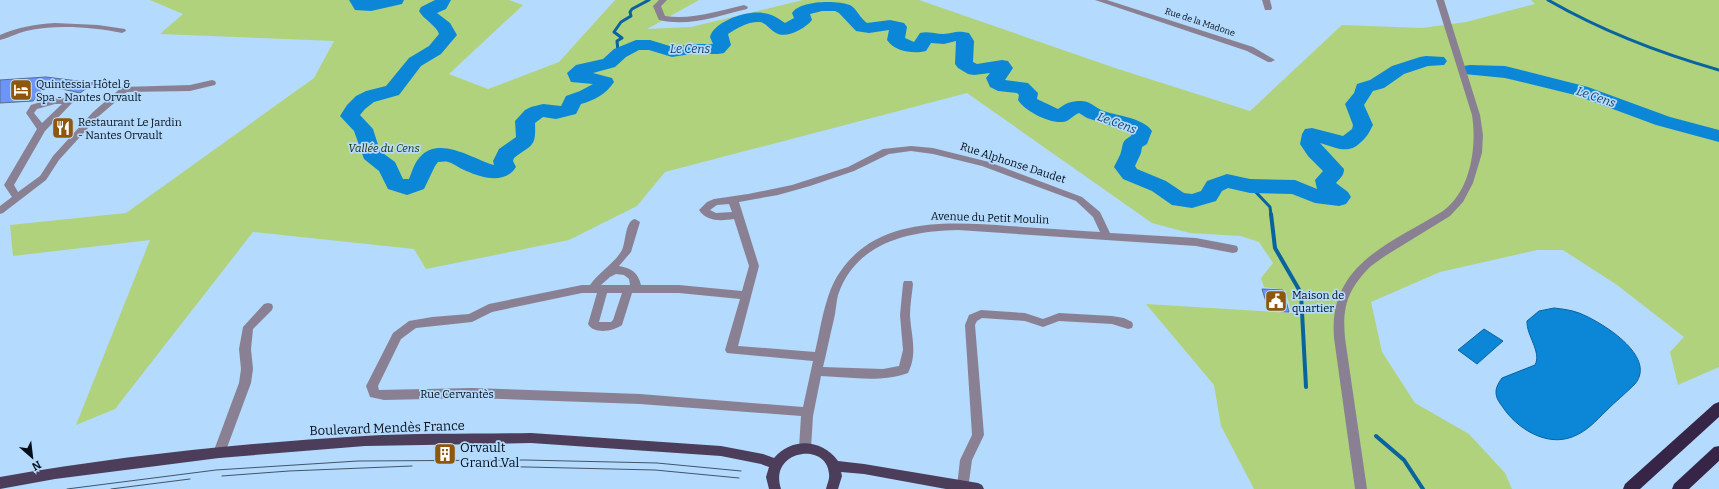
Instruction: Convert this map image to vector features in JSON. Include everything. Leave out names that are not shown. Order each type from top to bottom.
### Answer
[{"type":"highway","points":[[1630,489],[1719,408]]},
{"type":"highway","points":[[1679,489],[1719,452]]},
{"type":"main road","name":"Boulevard Mendès France","points":[[0,483],[55,473],[219,453],[365,441],[531,438],[721,451],[763,459],[776,465]]},
{"type":"main road","points":[[775,489],[772,479],[776,465],[781,458],[788,453],[805,448],[818,450],[825,454],[834,466],[836,478],[832,489]]},
{"type":"main road","points":[[834,466],[864,469],[978,489]]},
{"type":"street","points":[[663,0],[657,6],[662,18],[673,21],[694,19],[744,7]]},
{"type":"street","name":"Rue de la Madone","points":[[1099,0],[1250,49],[1271,60]]},
{"type":"street","points":[[1361,489],[1345,390],[1338,323],[1341,303],[1348,286],[1369,263],[1388,249],[1428,226],[1452,209],[1464,194],[1471,177],[1477,155],[1480,131],[1440,0]]},
{"type":"street","points":[[0,38],[14,31],[43,25],[106,27],[122,31]]},
{"type":"street","points":[[0,211],[43,178],[56,158],[96,114],[125,89],[190,88],[212,83]]},
{"type":"street","points":[[17,198],[9,184],[42,129]]},
{"type":"street","name":"Rue Alphonse Daudet","points":[[738,214],[716,217],[708,215],[704,210],[709,204],[716,201],[767,195],[830,177],[860,166],[877,155],[892,150],[917,148],[972,160],[1079,199],[1088,205],[1104,225],[1106,236]]},
{"type":"street","points":[[733,200],[754,266],[731,350],[819,357]]},
{"type":"street","points":[[612,270],[623,270],[634,277],[632,289],[618,322],[614,326],[596,326],[593,324],[598,289],[602,276],[612,270],[626,252],[635,222]]},
{"type":"street","name":"Avenue du Petit Moulin","points":[[805,448],[804,435],[808,412],[834,293],[849,266],[866,250],[883,240],[906,231],[932,226],[1196,242],[1234,249]]},
{"type":"street","points":[[816,371],[883,374],[904,370],[909,350],[905,316],[908,284]]},
{"type":"street","name":"Rue Cervantès","points":[[745,295],[679,289],[582,289],[489,308],[472,318],[413,324],[397,336],[372,386],[374,394],[472,393],[640,399],[808,412]]},
{"type":"street","points":[[219,453],[245,383],[247,369],[245,349],[248,327],[268,307]]},
{"type":"street","points":[[963,486],[966,460],[978,435],[970,325],[973,318],[981,314],[1025,317],[1043,323],[1059,318],[1112,320],[1120,321],[1128,325]]},
{"type":"green space","name":"Vallée du Cens","points":[[150,0],[509,0],[523,5],[449,74],[488,89],[559,62],[615,0],[699,0],[647,29],[691,27],[803,0],[919,0],[1115,68],[1250,111],[1342,25],[1422,28],[1466,22],[1535,4],[1531,0],[1719,0],[1719,367],[1678,385],[1670,352],[1684,337],[1617,285],[1563,250],[1537,250],[1440,272],[1371,302],[1382,352],[1415,403],[1469,434],[1505,473],[1512,489],[1254,489],[1221,426],[1214,385],[1146,304],[1292,313],[1285,290],[1264,287],[1261,278],[1273,263],[1259,242],[1241,236],[1190,233],[1152,223],[967,93],[665,172],[637,206],[569,240],[426,269],[414,249],[253,232],[115,409],[76,425],[150,240],[13,256],[10,225],[126,213],[314,78],[334,41],[160,34],[183,14]]},
{"type":"water","points":[[1554,308],[1570,310],[1588,317],[1624,341],[1633,351],[1639,362],[1640,373],[1635,384],[1590,426],[1577,435],[1562,439],[1542,437],[1532,434],[1523,428],[1508,414],[1498,400],[1496,392],[1502,378],[1535,365],[1537,355],[1527,326],[1527,321],[1539,311]]},
{"type":"water","points":[[1484,329],[1503,341],[1477,364],[1458,350]]},
{"type":"building","name":"Quintessia Hôtel & Spa - Nantes Orvault","points":[[46,77],[94,83],[80,93],[62,89],[43,88],[33,101],[0,103],[0,80]]},
{"type":"building","name":"Maison de quartier","points":[[1262,289],[1283,290],[1289,312],[1269,311]]},
{"type":"waterway","name":"Le Cens","points":[[357,0],[361,6],[371,6],[396,0]]},
{"type":"waterway","name":"Le Cens","points":[[443,0],[440,5],[427,11],[429,15],[444,27],[448,35],[435,50],[415,62],[392,91],[373,95],[367,98],[358,104],[350,116],[363,129],[371,154],[388,167],[395,184],[407,188],[417,184],[426,163],[433,156],[452,155],[471,165],[497,173],[506,167],[503,161],[506,154],[526,139],[525,121],[532,115],[543,110],[556,113],[569,110],[573,100],[586,96],[599,89],[605,82],[591,78],[577,78],[576,73],[582,69],[609,63],[620,53],[636,45],[650,45],[672,52],[691,49],[718,49],[722,45],[719,37],[720,32],[737,22],[749,18],[762,17],[770,20],[783,30],[794,26],[803,20],[800,13],[810,8],[829,5],[845,9],[856,23],[865,28],[886,25],[894,25],[898,27],[896,40],[914,48],[920,47],[926,37],[944,39],[954,36],[963,37],[965,41],[964,64],[974,70],[1002,65],[1004,68],[995,78],[997,83],[1005,87],[1021,87],[1029,93],[1027,100],[1029,103],[1048,113],[1062,116],[1073,107],[1083,107],[1094,114],[1135,127],[1142,131],[1140,139],[1132,144],[1131,153],[1124,167],[1130,174],[1159,186],[1179,200],[1192,201],[1209,196],[1214,186],[1227,181],[1250,186],[1295,187],[1315,196],[1339,199],[1341,197],[1326,186],[1325,180],[1334,173],[1334,169],[1312,148],[1310,144],[1312,134],[1347,144],[1360,132],[1363,125],[1354,104],[1363,94],[1364,88],[1377,84],[1398,70],[1426,61],[1438,61]]},
{"type":"waterway","points":[[620,53],[618,51],[617,41],[622,38],[614,32],[621,22],[631,16],[630,12],[632,9],[649,0]]},
{"type":"waterway","points":[[1548,0],[1589,22],[1631,40],[1653,49],[1719,70]]},
{"type":"waterway","name":"Le Cens","points":[[1470,70],[1505,72],[1581,91],[1663,121],[1719,136]]},
{"type":"waterway","points":[[1250,186],[1270,207],[1271,215]]},
{"type":"waterway","points":[[1271,214],[1275,248],[1301,293],[1306,387]]},
{"type":"waterway","points":[[1376,436],[1404,460],[1423,489]]},
{"type":"tram line","points":[[67,489],[216,470],[358,461],[525,460],[657,463],[741,471]]},
{"type":"tram line","points":[[222,476],[289,471],[412,466]]},
{"type":"tram line","points":[[484,466],[655,470],[739,478]]},
{"type":"tram line","points":[[111,489],[190,479]]},
{"type":"place","name":"Quintessia Hôtel & Spa - Nantes Orvault","points":[[21,90]]},
{"type":"place","name":"Restaurant Le Jardin - Nantes Orvault","points":[[63,128]]},
{"type":"place","name":"Maison de quartier","points":[[1276,301]]},
{"type":"place","name":"Orvault Grand Val","points":[[445,454]]}]
